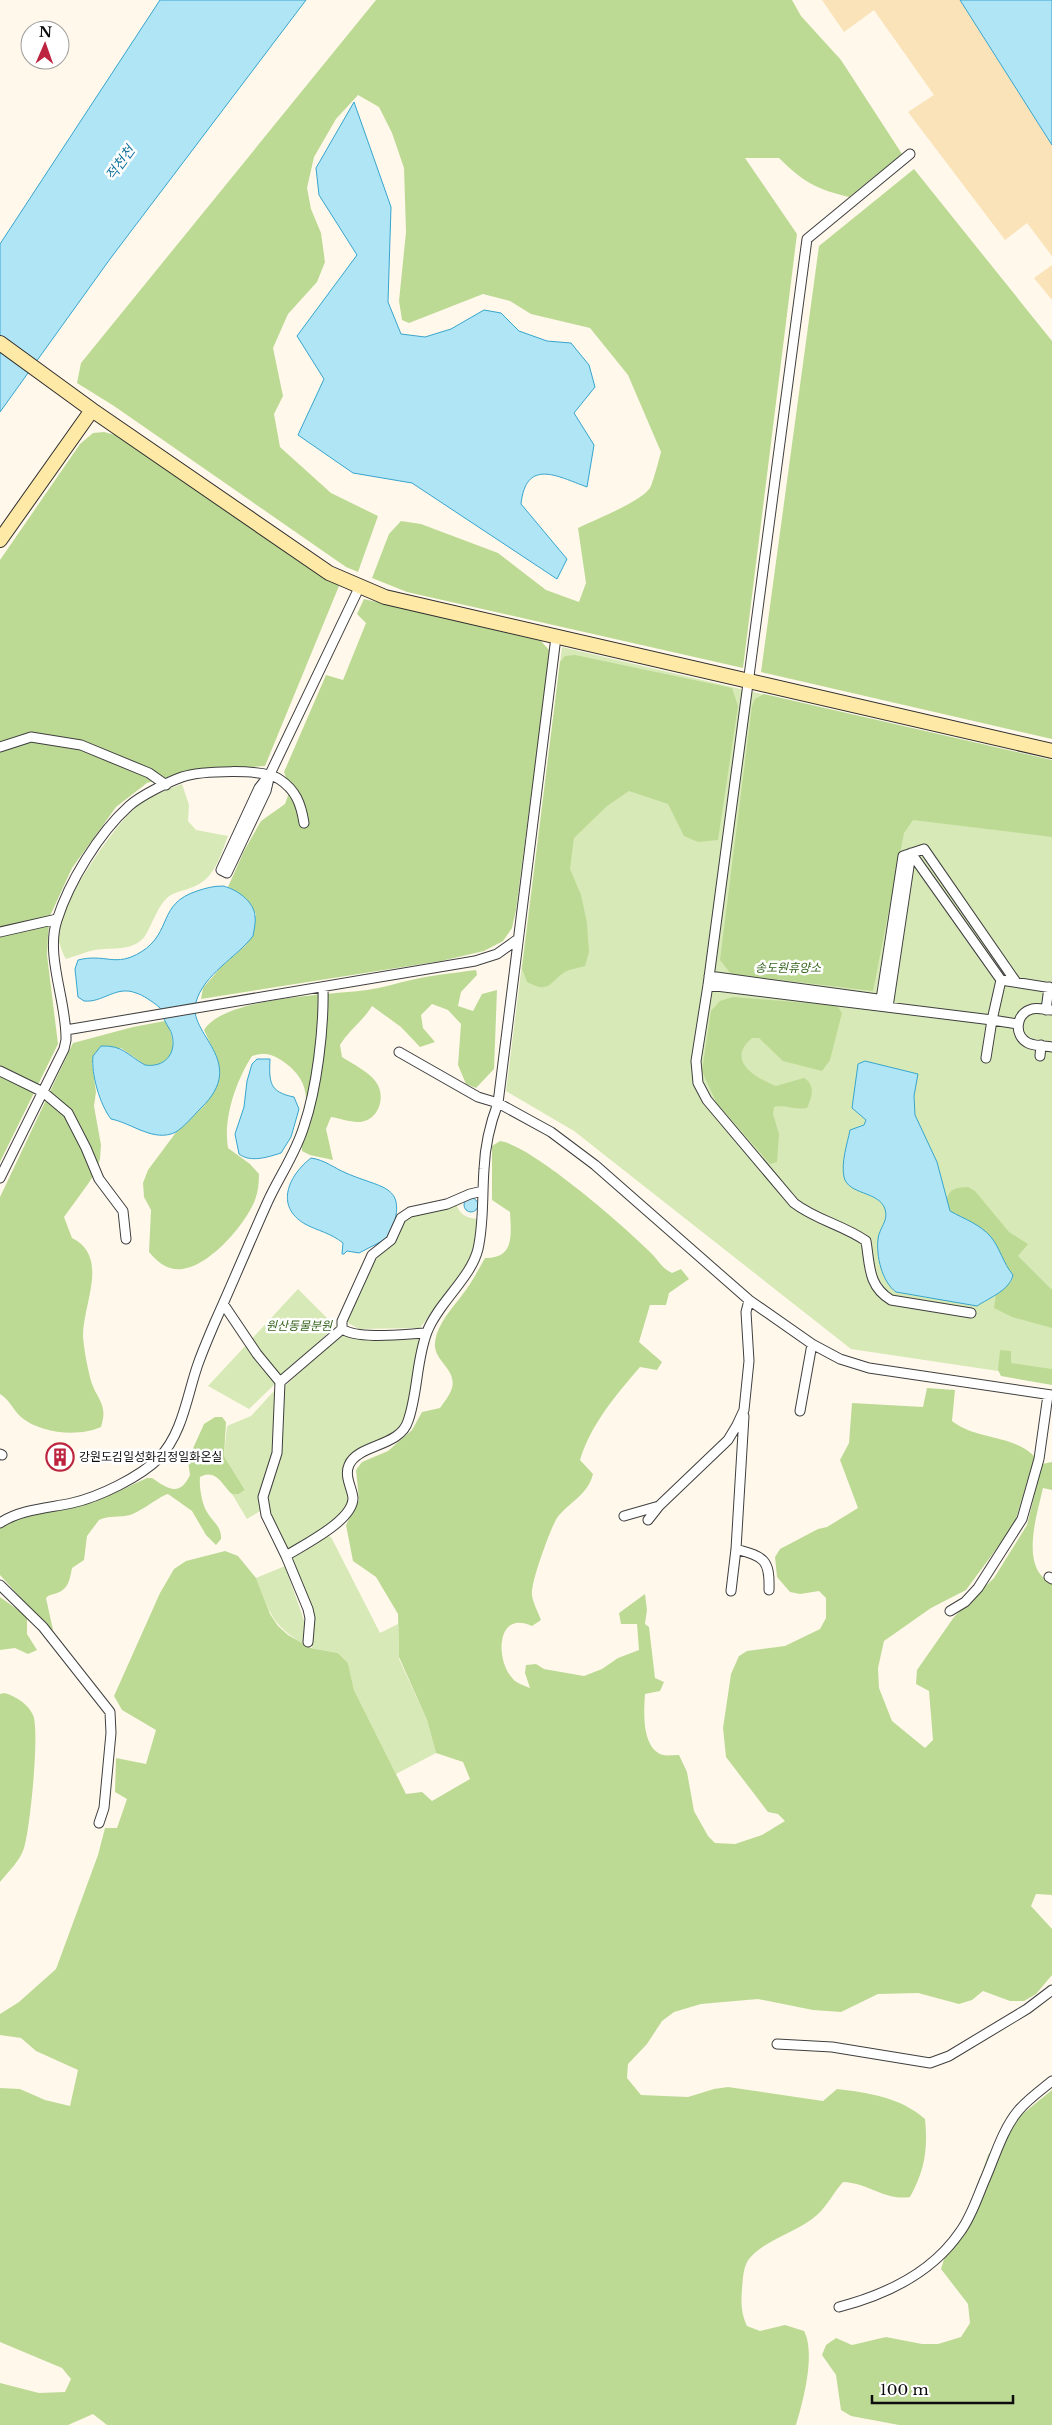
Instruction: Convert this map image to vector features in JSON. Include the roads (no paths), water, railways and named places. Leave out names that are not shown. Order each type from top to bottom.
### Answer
[{"type":"main road","points":[[0,343],[92,410],[329,573],[359,588],[385,597],[1052,751]]},
{"type":"main road","points":[[0,540],[92,410]]},
{"type":"street","points":[[910,154],[807,239],[747,681],[709,981],[696,1061],[698,1083],[707,1100],[794,1203],[809,1215],[850,1230],[866,1241],[872,1282],[880,1294],[891,1300],[971,1313]]},
{"type":"street","points":[[270,774],[259,788],[221,870],[227,873],[266,791],[270,774],[359,588]]},
{"type":"street","points":[[286,1556],[334,1526],[349,1510],[353,1498],[347,1472],[349,1464],[355,1458],[393,1438],[406,1427],[426,1333],[436,1313],[477,1252],[482,1218],[487,1142],[498,1103],[556,637]]},
{"type":"street","points":[[0,747],[31,737],[81,745],[150,773],[166,785]]},
{"type":"street","points":[[0,1178],[64,1049],[66,1030],[54,944],[57,919],[82,866],[111,824],[130,804],[182,777],[199,774],[270,774],[279,778],[295,793],[301,804],[304,823]]},
{"type":"street","points":[[911,853],[924,849],[1016,982]]},
{"type":"street","points":[[885,1003],[911,853]]},
{"type":"street","points":[[911,853],[1001,980],[1050,987],[1049,1010],[1036,1008],[1026,1012],[1018,1024],[1022,1039],[1031,1044],[1052,1047]]},
{"type":"street","points":[[0,932],[57,919]]},
{"type":"street","points":[[66,1030],[475,961],[497,954],[518,939]]},
{"type":"street","points":[[986,1058],[1001,980]]},
{"type":"street","points":[[709,981],[885,1003],[1018,1024]]},
{"type":"street","points":[[0,1523],[26,1512],[75,1503],[124,1482],[159,1457],[172,1438],[198,1365],[268,1200],[293,1155],[305,1125],[315,1076],[323,1014],[323,988]]},
{"type":"street","points":[[1040,1056],[1041,1046]]},
{"type":"street","points":[[400,1052],[478,1096],[498,1103],[552,1132],[595,1165],[749,1300],[812,1344],[840,1359],[869,1368],[1050,1395],[1039,1459],[1022,1519],[978,1588],[966,1602],[950,1611]]},
{"type":"street","points":[[0,1071],[42,1092],[68,1114],[86,1148],[99,1180],[123,1211],[126,1239]]},
{"type":"street","points":[[280,1382],[342,1329],[342,1321],[372,1255],[392,1240],[401,1218],[410,1212],[446,1204],[483,1191]]},
{"type":"street","points":[[731,1591],[736,1549],[748,1361],[746,1312],[749,1300]]},
{"type":"street","points":[[224,1305],[257,1354],[280,1382],[277,1453],[263,1497],[266,1515],[286,1556],[308,1609],[310,1618],[308,1642]]},
{"type":"street","points":[[342,1329],[362,1334],[426,1333]]},
{"type":"street","points":[[800,1411],[812,1344]]},
{"type":"street","points":[[648,1520],[659,1506],[728,1440],[744,1410]]},
{"type":"street","points":[[624,1516],[659,1506]]},
{"type":"street","points":[[736,1549],[758,1555],[766,1561],[769,1568],[769,1590]]},
{"type":"street","points":[[0,1585],[43,1627],[103,1699],[110,1712],[111,1733],[104,1808],[99,1823]]},
{"type":"street","points":[[777,2044],[832,2046],[930,2063],[949,2056],[1027,2009],[1052,1990]]},
{"type":"street","points":[[839,2307],[870,2299],[904,2282],[933,2263],[960,2233],[1008,2128],[1018,2111],[1052,2081]]},
{"type":"water","name":"적천천","points":[[160,0],[306,0],[110,259],[0,412],[0,244]]},
{"type":"water","points":[[960,0],[1052,0],[1052,145]]},
{"type":"water","points":[[354,102],[391,207],[388,302],[401,334],[425,337],[451,329],[484,310],[501,313],[519,331],[547,341],[571,343],[589,365],[595,387],[574,413],[594,445],[587,487],[554,475],[536,476],[529,480],[524,490],[521,504],[567,559],[557,579],[412,483],[353,473],[298,435],[324,379],[297,336],[357,255],[319,195],[316,168]]},
{"type":"water","points":[[223,886],[244,896],[254,911],[255,921],[253,936],[206,983],[196,1002],[195,1014],[199,1025],[218,1062],[219,1076],[214,1091],[183,1127],[168,1135],[151,1134],[111,1119],[103,1106],[97,1089],[93,1071],[93,1056],[101,1046],[108,1046],[124,1051],[145,1065],[158,1064],[171,1054],[173,1048],[172,1035],[159,1007],[139,994],[122,991],[91,1001],[84,1001],[78,997],[75,969],[78,960],[96,958],[117,960],[132,957],[151,944],[158,936],[176,903],[197,891]]},
{"type":"water","points":[[257,1059],[270,1059],[272,1085],[280,1092],[294,1097],[299,1109],[291,1137],[281,1153],[254,1159],[239,1154],[235,1134],[244,1107],[247,1081],[252,1064]]},
{"type":"water","points":[[865,1061],[918,1074],[914,1096],[915,1115],[937,1162],[950,1211],[987,1232],[1013,1275],[1008,1285],[993,1297],[977,1306],[896,1292],[887,1282],[879,1261],[878,1246],[879,1235],[886,1217],[885,1209],[877,1199],[851,1187],[844,1177],[843,1171],[850,1130],[864,1125],[866,1120],[852,1108],[858,1064]]},
{"type":"water","points":[[311,1158],[325,1162],[390,1192],[395,1198],[397,1207],[390,1237],[359,1253],[347,1251],[342,1254],[343,1243],[295,1217],[287,1200],[288,1191],[296,1173]]},
{"type":"water","points":[[471,1198],[476,1200],[478,1205],[476,1210],[471,1212],[466,1210],[464,1205],[466,1200]]},
{"type":"place","name":"강원도김일성화김정일화온실","points":[[60,1457]]},
{"type":"park label","name":"송도원휴양소","points":[[788,968]]},
{"type":"park label","name":"원산동물분원","points":[[299,1326]]}]
